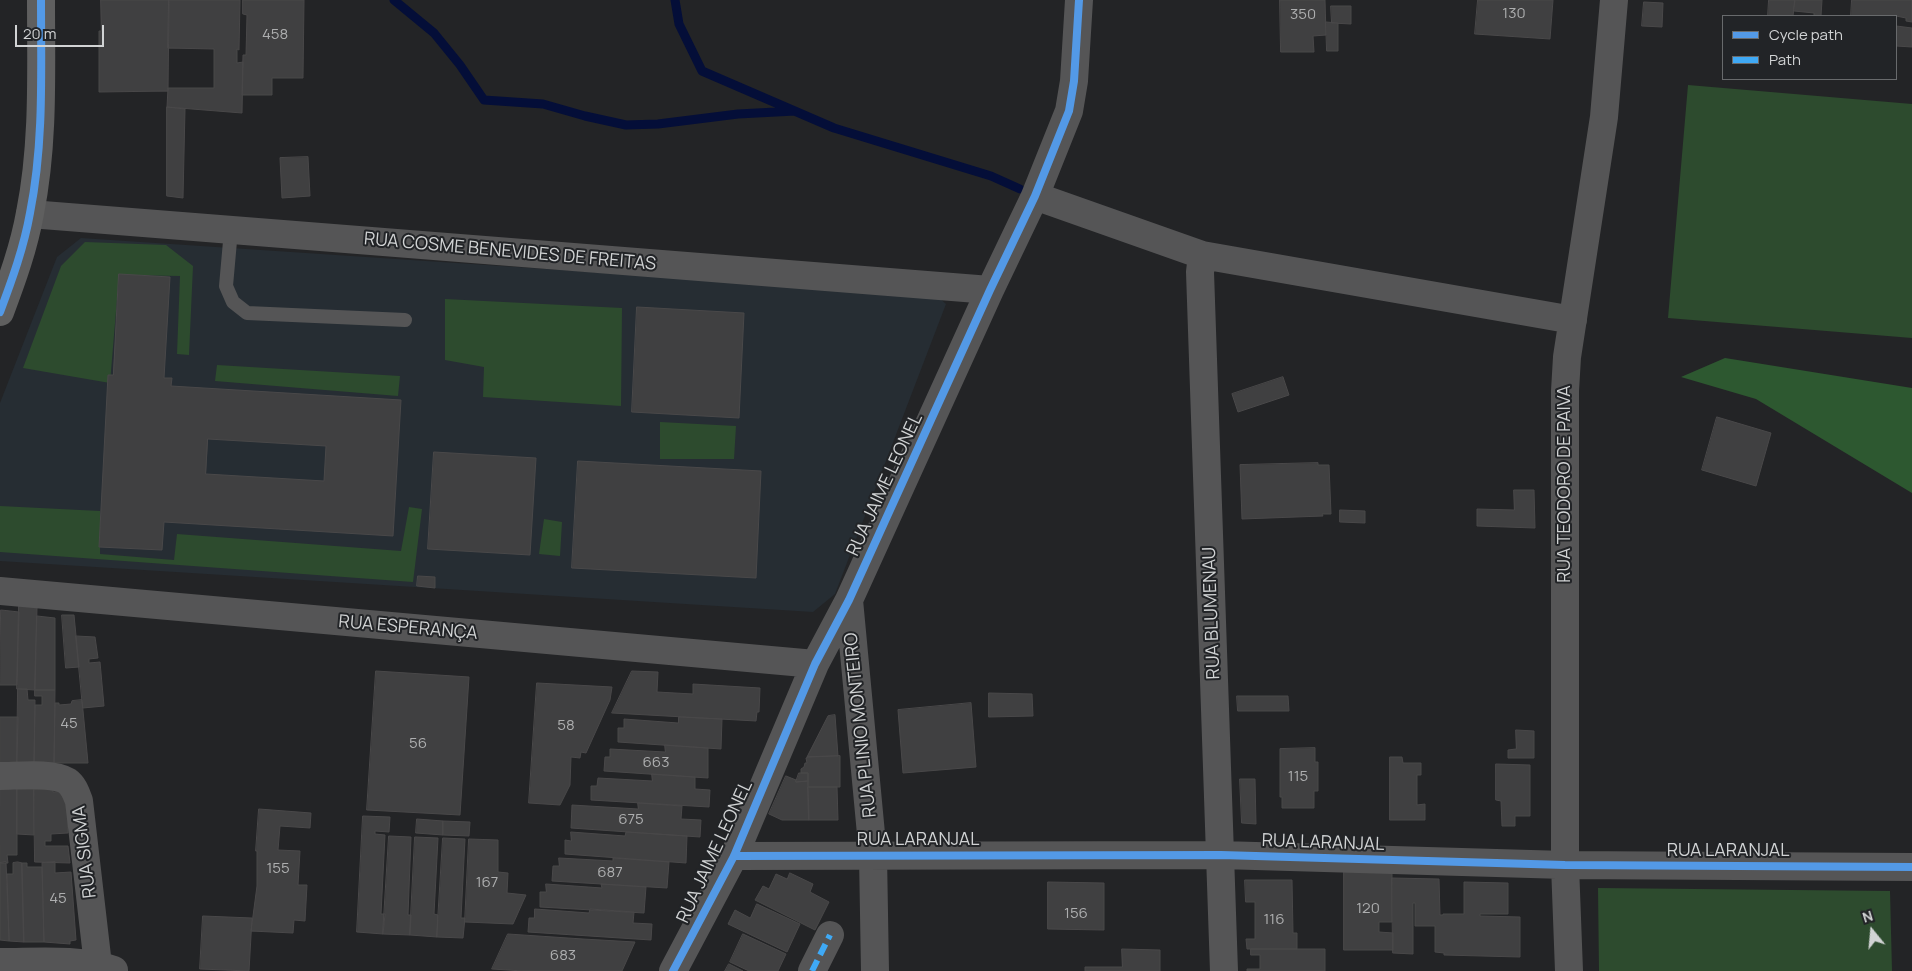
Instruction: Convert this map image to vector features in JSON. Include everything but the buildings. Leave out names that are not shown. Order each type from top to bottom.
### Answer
[{"type":"main road","points":[[0,312],[21,250],[30,214],[37,171],[40,127],[41,0]]},
{"type":"street","name":"RUA JAIME LEONEL","points":[[674,970],[734,856],[815,664],[849,600],[990,290],[1035,196],[1069,111],[1074,80],[1079,0]]},
{"type":"street","name":"RUA TEODORO DE PAIVA","points":[[1569,971],[1565,865],[1565,391],[1573,320],[1604,117],[1614,0]]},
{"type":"street","points":[[1035,196],[1202,255],[1573,320]]},
{"type":"street","name":"RUA COSME BENEVIDES DE FREITAS","points":[[30,214],[990,290]]},
{"type":"street","name":"RUA BLUMENAU","points":[[1202,255],[1200,272],[1224,971]]},
{"type":"street","name":"RUA ESPERANÇA","points":[[0,591],[815,664]]},
{"type":"street","name":"RUA PLINIO MONTEIRO","points":[[849,600],[873,855],[875,971]]},
{"type":"street","name":"RUA SIGMA","points":[[0,776],[59,777],[68,782],[75,790],[79,801],[107,968]]},
{"type":"street","name":"RUA LARANJAL","points":[[734,856],[1221,855],[1565,865],[1912,867]]},
{"type":"street","points":[[812,971],[830,935]]},
{"type":"street","points":[[0,962],[77,962],[107,968]]},
{"type":"lane","points":[[232,230],[226,286],[232,302],[247,312],[405,320]]},
{"type":"shaded area","points":[[81,238],[936,295],[946,304],[835,594],[813,612],[0,561],[0,403],[57,257]]},
{"type":"green space","points":[[1688,85],[1912,104],[1912,338],[1668,318]]},
{"type":"green space","points":[[85,242],[166,245],[193,266],[189,355],[177,354],[180,276],[119,275],[110,383],[23,368],[61,266]]},
{"type":"green space","points":[[445,299],[622,308],[621,406],[483,397],[484,367],[445,360]]},
{"type":"green space","points":[[1725,358],[1912,388],[1912,493],[1756,399],[1681,377]]},
{"type":"green space","points":[[217,365],[400,376],[398,396],[215,381]]},
{"type":"green space","points":[[660,422],[736,426],[734,459],[660,459]]},
{"type":"green space","points":[[0,506],[100,511],[100,554],[174,560],[177,534],[401,551],[409,507],[422,509],[413,582],[0,552]]},
{"type":"green space","points":[[544,519],[562,522],[560,556],[539,554]]},
{"type":"green space","points":[[1598,888],[1890,891],[1892,971],[1599,971]]},
{"type":"waterway","points":[[394,0],[434,33],[460,65],[484,100],[543,104],[626,125],[658,124],[738,114],[795,111]]},
{"type":"waterway","points":[[675,0],[679,24],[702,71],[834,128],[991,176],[1020,189]]},
{"type":"marked path","points":[[812,971],[830,935]]},
{"type":"cycle path","points":[[0,312],[21,251],[38,160],[41,107],[41,0]]},
{"type":"cycle path","points":[[673,971],[734,856],[815,664],[849,600],[990,290],[1035,196],[1069,111],[1074,81],[1079,0]]},
{"type":"cycle path","points":[[734,856],[1221,855],[1565,865],[1912,867]]}]
